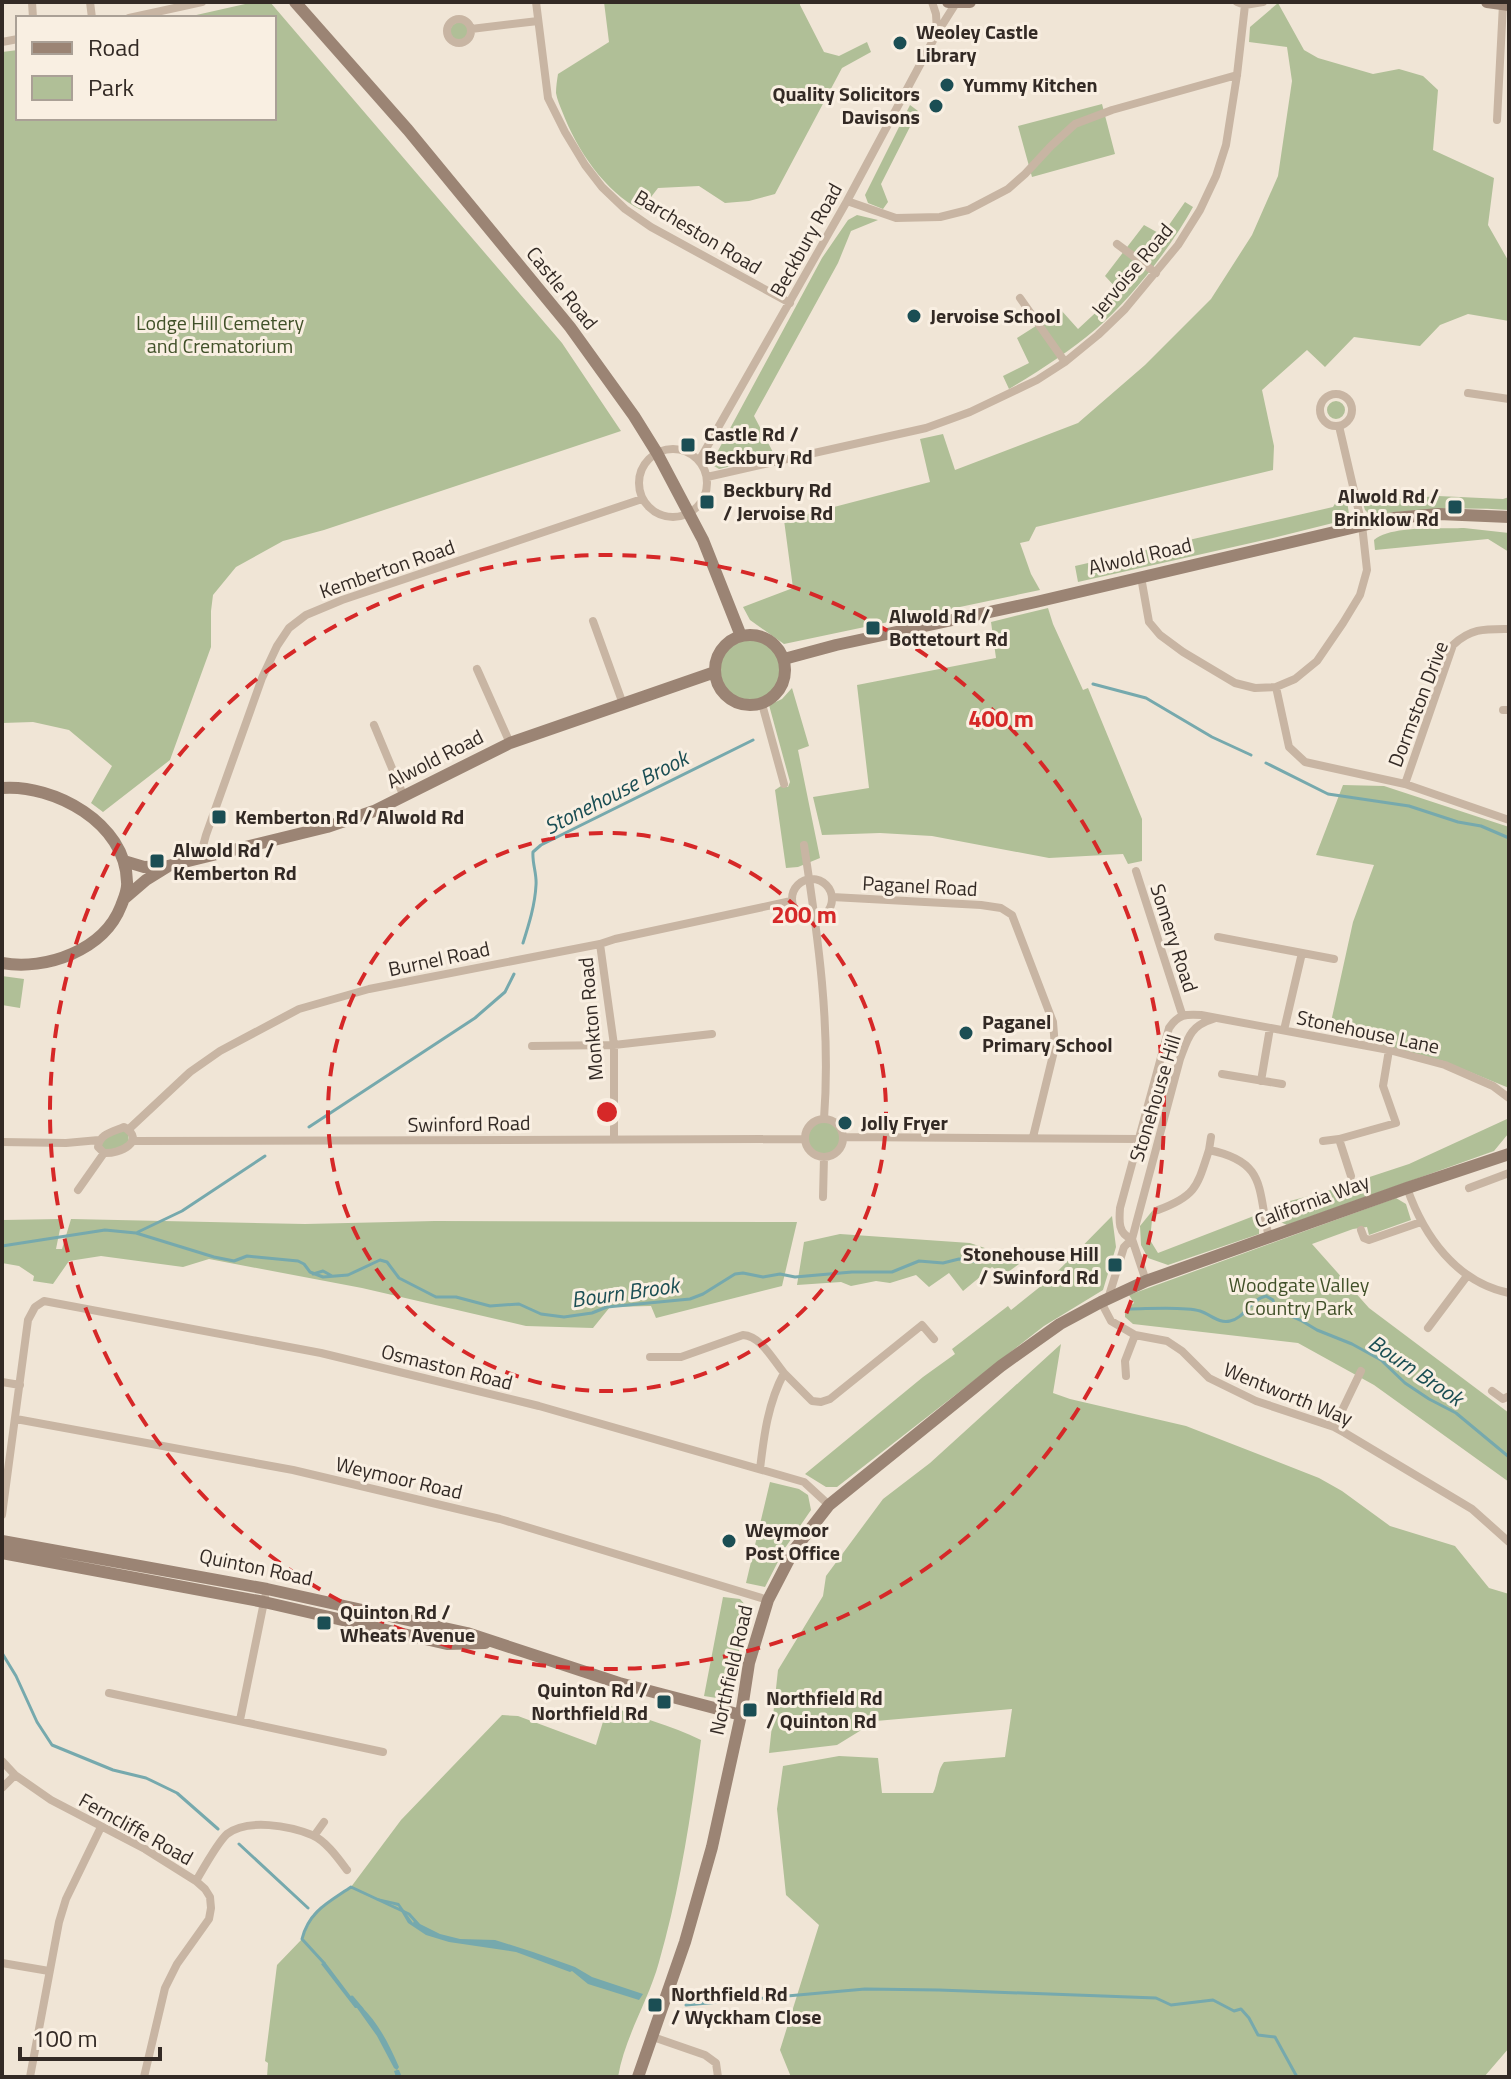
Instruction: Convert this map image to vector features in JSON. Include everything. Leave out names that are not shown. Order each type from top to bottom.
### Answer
[{"type":"street","points":[[138,16],[202,2]]},
{"type":"street","name":"Castle Road","points":[[295,2],[408,130],[570,327],[634,416],[703,540],[741,636]]},
{"type":"street","name":"Barcheston Road","points":[[536,2],[548,98],[585,165],[602,187],[625,209],[651,227],[790,303]]},
{"type":"street","points":[[932,2],[937,33]]},
{"type":"street","points":[[952,3],[970,2]]},
{"type":"street","name":"Jervoise Road","points":[[707,477],[926,428],[970,412],[1037,380],[1065,362],[1107,326],[1156,273],[1200,210],[1226,145],[1237,75],[1241,4],[1263,2]]},
{"type":"street","points":[[1487,2],[1506,5],[1497,120]]},
{"type":"street","name":"Beckbury Road","points":[[699,461],[847,201],[952,3]]},
{"type":"street","points":[[471,29],[538,21]]},
{"type":"street","points":[[847,201],[896,218],[940,217],[968,210],[1008,189],[1075,124],[1112,110],[1237,75]]},
{"type":"street","points":[[1117,244],[1156,273]]},
{"type":"street","points":[[1020,298],[1065,362]]},
{"type":"street","points":[[1468,393],[1509,399]]},
{"type":"street","points":[[1141,577],[1149,622],[1160,635],[1183,652],[1235,683],[1255,688],[1276,687],[1295,679],[1317,661],[1360,595],[1367,570],[1362,525],[1339,426]]},
{"type":"street","points":[[675,449],[688,452],[699,461],[707,477],[702,502],[675,518],[653,512],[642,499],[638,486],[639,473],[645,462],[657,453],[675,449]]},
{"type":"street","name":"Kemberton Road","points":[[205,858],[203,846],[206,835],[262,678],[289,628],[306,615],[342,600],[642,499]]},
{"type":"street","name":"Alwold Road","points":[[784,659],[1394,518],[1439,514],[1509,517]]},
{"type":"street","points":[[593,621],[623,704]]},
{"type":"street","name":"Dormston Drive","points":[[1405,784],[1453,645],[1464,635],[1482,629],[1509,629]]},
{"type":"street","points":[[741,636],[762,637],[772,642],[784,659],[784,680],[780,690],[762,704],[738,703],[719,686],[716,660],[724,646],[741,636]]},
{"type":"street","points":[[477,669],[510,743]]},
{"type":"street","name":"Alwold Road","points":[[124,861],[144,867],[168,866],[327,827],[374,811],[510,743],[715,672]]},
{"type":"street","points":[[1276,687],[1289,747],[1305,762],[1405,784],[1509,820]]},
{"type":"street","points":[[762,704],[784,784]]},
{"type":"street","points":[[374,725],[404,797]]},
{"type":"street","points":[[2,788],[35,789],[64,800],[91,816],[115,844],[124,861],[128,885],[125,898]]},
{"type":"street","points":[[804,845],[826,1021],[824,1119]]},
{"type":"street","name":"Alwold Road","points":[[2,963],[45,963],[69,956],[103,933],[117,918],[125,898],[168,866]]},
{"type":"street","name":"Somery Road","points":[[1136,871],[1182,1014]]},
{"type":"street","points":[[809,879],[797,885],[791,901],[799,915],[815,920]]},
{"type":"street","name":"Paganel Road","points":[[809,879],[823,882],[830,889],[832,897],[829,910],[815,920]]},
{"type":"street","name":"Paganel Road","points":[[832,897],[981,905],[1001,908],[1012,915],[1053,1022],[1055,1047],[1033,1137]]},
{"type":"street","name":"Burnel Road","points":[[129,1129],[190,1072],[220,1051],[299,1009],[369,989],[600,944],[791,901]]},
{"type":"street","points":[[1218,937],[1334,959]]},
{"type":"street","name":"Monkton Road","points":[[600,944],[614,1045],[614,1139]]},
{"type":"street","points":[[1284,1030],[1302,953]]},
{"type":"street","name":"Stonehouse Hill","points":[[1132,1239],[1125,1237],[1119,1223],[1120,1208],[1169,1028],[1182,1014],[1217,1018]]},
{"type":"street","name":"Stonehouse Hill","points":[[1104,1300],[1124,1247],[1132,1239],[1189,1035],[1200,1023],[1217,1018]]},
{"type":"street","name":"Stonehouse Lane","points":[[1217,1018],[1389,1050],[1445,1065],[1493,1086],[1508,1099]]},
{"type":"street","points":[[1261,1081],[1270,1028]]},
{"type":"street","points":[[532,1046],[614,1045],[712,1034]]},
{"type":"street","points":[[1389,1050],[1383,1086],[1400,1133]]},
{"type":"street","points":[[1222,1074],[1282,1084]]},
{"type":"street","points":[[824,1119],[839,1126],[843,1137],[840,1148],[833,1155],[824,1157],[814,1155],[805,1139],[809,1126],[824,1119]]},
{"type":"street","points":[[1323,1141],[1396,1123]]},
{"type":"street","points":[[2,1142],[99,1140],[124,1127],[133,1136],[130,1145],[113,1154],[104,1153],[98,1147],[99,1140]]},
{"type":"street","points":[[843,1137],[1140,1139]]},
{"type":"street","points":[[1158,1210],[1186,1197],[1195,1188],[1211,1137]]},
{"type":"street","name":"Swinford Road","points":[[133,1141],[805,1139]]},
{"type":"street","points":[[1339,1139],[1351,1176]]},
{"type":"street","points":[[1209,1150],[1245,1162],[1257,1180],[1269,1237]]},
{"type":"street","points":[[78,1190],[104,1153]]},
{"type":"street","name":"California Way","points":[[1130,1288],[1509,1154]]},
{"type":"street","points":[[823,1197],[824,1157]]},
{"type":"street","points":[[1469,1188],[1509,1173]]},
{"type":"street","points":[[1407,1188],[1421,1222],[1444,1254],[1467,1276],[1509,1293]]},
{"type":"street","points":[[1168,1194],[1172,1205]]},
{"type":"street","points":[[1361,1230],[1364,1238],[1369,1240],[1421,1222]]},
{"type":"street","name":"Stonehouse Hill","points":[[1132,1239],[1146,1281]]},
{"type":"street","points":[[1428,1328],[1467,1276]]},
{"type":"street","name":"Northfield Road","points":[[638,2077],[685,1942],[712,1847],[741,1715],[749,1663],[768,1600],[794,1550],[829,1505],[1001,1366],[1060,1324],[1130,1288]]},
{"type":"street","name":"Wentworth Way","points":[[1104,1300],[1111,1321],[1135,1335],[1167,1341],[1182,1351],[1209,1378],[1256,1401],[1334,1427],[1472,1509],[1509,1542]]},
{"type":"street","name":"Osmaston Road","points":[[20,1385],[28,1320],[35,1307],[44,1301],[321,1353],[539,1406],[804,1482],[829,1505]]},
{"type":"street","points":[[650,1357],[681,1357],[743,1335],[751,1336],[812,1401],[821,1402],[830,1399],[922,1325],[934,1339]]},
{"type":"street","points":[[1126,1376],[1125,1361],[1135,1335]]},
{"type":"street","points":[[1334,1427],[1361,1371]]},
{"type":"street","points":[[760,1469],[766,1424],[775,1389],[784,1373]]},
{"type":"street","points":[[2,1382],[20,1385],[2,1515]]},
{"type":"street","points":[[1492,1391],[1503,1399],[1509,1396]]},
{"type":"street","name":"Weymoor Road","points":[[16,1419],[238,1459],[486,1515],[768,1600]]},
{"type":"street","name":"Quinton Road","points":[[2,1541],[152,1566],[447,1644],[500,1644],[619,1683],[741,1715]]},
{"type":"street","name":"Quinton Road","points":[[2,1553],[266,1596]]},
{"type":"street","points":[[240,1720],[266,1596]]},
{"type":"street","points":[[109,1693],[383,1752]]},
{"type":"street","name":"Ferncliffe Road","points":[[2,1761],[15,1775],[51,1800],[145,1849],[196,1881],[210,1897],[209,1919],[177,1964],[165,1988],[144,2077]]},
{"type":"street","points":[[2,1788],[15,1775]]},
{"type":"street","points":[[314,1836],[324,1822]]},
{"type":"street","points":[[196,1881],[227,1834],[263,1824],[314,1836],[347,1870]]},
{"type":"street","points":[[30,2077],[59,1922],[66,1899],[101,1827]]},
{"type":"street","points":[[2,1963],[49,1971]]},
{"type":"street","points":[[653,2037],[705,2055],[716,2063],[718,2077]]},
{"type":"green space","name":"Lodge Hill Cemetery and Crematorium","points":[[254,2],[270,2],[562,343],[621,431],[283,541],[236,567],[213,595],[211,647],[170,760],[103,812],[91,803],[112,766],[69,730],[33,722],[2,723],[2,52],[16,50],[16,120],[276,120],[276,16],[192,16]]},
{"type":"green space","points":[[604,2],[800,2],[824,52],[839,56],[867,42],[871,52],[842,68],[775,194],[725,203],[699,186],[658,188],[641,210],[615,192],[593,168],[568,126],[556,93],[558,74],[609,42]]},
{"type":"green space","points":[[1278,3],[1304,50],[1318,58],[1373,74],[1399,69],[1423,76],[1438,90],[1433,150],[1494,178],[1488,225],[1509,262],[1509,321],[1468,314],[1440,325],[1420,346],[1354,337],[1325,367],[1307,350],[1262,390],[1274,446],[1273,470],[1036,527],[1029,541],[1020,543],[1040,590],[784,644],[750,620],[743,607],[793,588],[784,520],[930,482],[920,439],[943,434],[955,470],[1078,423],[1145,365],[1211,299],[1252,235],[1278,176],[1292,81],[1287,47],[1249,42],[1250,27]]},
{"type":"green space","points":[[460,22],[467,25],[470,32],[467,39],[460,42],[453,39],[450,32],[453,25]]},
{"type":"green space","points":[[1102,104],[1115,154],[1032,177],[1018,126]]},
{"type":"green space","points":[[910,105],[918,111],[881,184],[888,202],[883,209],[868,203],[865,195]]},
{"type":"green space","points":[[1185,202],[1193,207],[1184,222],[1123,303],[1075,346],[1009,389],[1003,376],[1029,363],[1017,338],[1061,310],[1078,329],[1119,291],[1105,276],[1144,225],[1162,235]]},
{"type":"green space","points":[[857,215],[878,220],[851,231],[838,263],[754,416],[775,456],[719,469],[714,466],[713,460],[822,258],[848,220]]},
{"type":"green space","points":[[1336,401],[1345,410],[1336,419],[1327,410]]},
{"type":"green space","points":[[1345,487],[1349,514],[1345,520],[1078,582],[1075,566],[1333,507]]},
{"type":"green space","points":[[1360,494],[1377,501],[1438,496],[1509,497],[1509,510],[1440,509],[1370,515]]},
{"type":"green space","points":[[1464,528],[1509,533],[1509,552],[1488,539],[1375,550],[1374,540],[1392,532]]},
{"type":"green space","points":[[1048,608],[1083,690],[1088,688],[1142,819],[1142,861],[1128,864],[1123,854],[1049,858],[932,836],[880,833],[822,835],[813,797],[869,788],[857,685],[996,658],[991,622]]},
{"type":"green space","points":[[750,637],[762,639],[773,646],[780,657],[780,681],[773,692],[762,699],[750,701],[738,699],[727,692],[720,681],[718,669],[720,657],[727,646],[738,639]]},
{"type":"green space","points":[[792,688],[809,746],[798,750],[820,858],[798,867],[786,868],[775,790],[781,786],[788,787],[790,782],[769,705],[782,699]]},
{"type":"green space","points":[[1343,785],[1384,786],[1509,827],[1509,1088],[1443,1061],[1329,1031],[1353,922],[1374,865],[1316,855]]},
{"type":"green space","points":[[2,976],[24,979],[20,1008],[2,1005]]},
{"type":"green space","points":[[1507,1119],[1508,1134],[1494,1151],[1287,1225],[1276,1220],[1271,1206],[1409,1164]]},
{"type":"green space","points":[[824,1120],[837,1125],[842,1138],[837,1151],[824,1156],[811,1151],[806,1138],[811,1125]]},
{"type":"green space","points":[[128,1130],[129,1144],[104,1152],[100,1140],[118,1131]]},
{"type":"green space","name":"Woodgate Valley Country Park","points":[[1396,1198],[1406,1204],[1411,1220],[1369,1235],[1367,1227],[1353,1229],[1312,1244],[1369,1308],[1509,1413],[1509,1482],[1374,1385],[1298,1343],[1133,1324],[1125,1317],[1125,1310],[1134,1303],[1129,1295]]},
{"type":"green space","points":[[1153,1210],[1150,1240],[1158,1253],[1259,1214],[1259,1234],[1168,1265],[1148,1258],[1141,1245],[1140,1226]]},
{"type":"green space","points":[[1112,1216],[1116,1247],[1103,1290],[1044,1326],[837,1487],[826,1487],[805,1474],[955,1354],[952,1349],[1008,1306],[1011,1310],[1051,1278]]},
{"type":"green space","points":[[62,1219],[56,1249],[62,1249],[71,1219],[305,1224],[435,1221],[797,1222],[782,1286],[656,1318],[651,1306],[610,1307],[593,1328],[526,1326],[362,1288],[209,1259],[183,1267],[101,1256],[69,1261],[53,1284],[33,1281],[34,1276],[19,1266],[2,1263],[2,1220]]},
{"type":"green space","points":[[840,1234],[970,1243],[1023,1261],[1004,1275],[992,1267],[963,1291],[949,1273],[929,1287],[916,1275],[890,1283],[797,1285],[804,1242]]},
{"type":"green space","points":[[1061,1344],[1053,1393],[1186,1426],[1319,1478],[1390,1526],[1455,1546],[1489,1588],[1509,1594],[1509,2048],[1484,2077],[791,2077],[780,2050],[819,1925],[786,1895],[777,1809],[783,1766],[839,1756],[878,1758],[882,1793],[933,1793],[944,1762],[1005,1757],[1012,1709],[876,1721],[837,1745],[769,1753],[778,1670],[823,1596],[826,1576],[883,1499],[930,1463]]},
{"type":"green space","points":[[770,1482],[799,1489],[808,1495],[811,1510],[785,1548],[765,1587],[746,1583]]},
{"type":"green space","points":[[723,1597],[740,1599],[748,1608],[730,1693],[723,1699],[704,1696]]},
{"type":"green space","points":[[608,1705],[701,1740],[673,1907],[654,1977],[626,2047],[618,2077],[267,2077],[268,2063],[265,2061],[277,1965],[302,1939],[314,1913],[351,1887],[401,1820],[502,1715],[518,1716],[596,1745]]},
{"type":"water","points":[[377,1898],[399,1903],[413,1923],[440,1934],[460,1939],[495,1940],[643,1994],[639,2000],[588,1984],[572,1971],[516,1952],[449,1942],[426,1935],[408,1923],[398,1906]]},
{"type":"water","points":[[325,1962],[378,2027],[399,2067],[397,2070],[357,2008],[321,1964]]},
{"type":"waterway","name":"Stonehouse Brook","points":[[1093,684],[1146,698],[1212,737],[1251,755]]},
{"type":"waterway","name":"Stonehouse Brook","points":[[523,943],[535,892],[533,852],[541,845],[753,740]]},
{"type":"waterway","name":"Stonehouse Brook","points":[[1266,763],[1328,794],[1409,806],[1481,826],[1509,838]]},
{"type":"waterway","name":"Stonehouse Brook","points":[[309,1127],[475,1018],[505,992],[514,974]]},
{"type":"waterway","name":"Stonehouse Brook","points":[[138,1232],[182,1211],[265,1156]]},
{"type":"waterway","name":"Bourn Brook","points":[[2,1246],[105,1230],[136,1233],[234,1261],[247,1256],[298,1261],[310,1272],[323,1277],[348,1275],[380,1260],[387,1262],[399,1278],[436,1297],[456,1297],[490,1306],[519,1304],[541,1314],[564,1317],[592,1313],[607,1307],[690,1299],[735,1274],[795,1277],[892,1272],[919,1261],[943,1263],[959,1259],[977,1262]]},
{"type":"waterway","name":"Bourn Brook","points":[[313,1274],[323,1271],[332,1276]]},
{"type":"waterway","name":"Bourn Brook","points":[[1129,1309],[1193,1309],[1226,1322],[1240,1316],[1266,1296],[1273,1300],[1275,1309],[1381,1360],[1405,1383],[1456,1413],[1509,1457]]},
{"type":"waterway","points":[[2,1653],[52,1745],[113,1770],[146,1778],[177,1793],[218,1829]]},
{"type":"waterway","points":[[239,1844],[308,1908]]},
{"type":"waterway","points":[[324,1963],[302,1939],[305,1929],[321,1908],[351,1887],[409,1914],[418,1924]]},
{"type":"waterway","points":[[686,2005],[865,1989],[1156,1998],[1171,2005],[1213,2000],[1234,2011],[1241,2009],[1258,2035],[1275,2037],[1297,2077]]},
{"type":"waterway","points":[[352,1997],[362,2009]]},
{"type":"place","name":"Weoley Castle Library","points":[[900,43]]},
{"type":"place","name":"Yummy Kitchen","points":[[947,85]]},
{"type":"place","name":"Quality Solicitors Davisons","points":[[936,106]]},
{"type":"place","name":"Jervoise School","points":[[914,316]]},
{"type":"place","name":"Castle Rd / Beckbury Rd","points":[[688,445]]},
{"type":"place","name":"Beckbury Rd / Jervoise Rd","points":[[707,502]]},
{"type":"place","name":"Alwold Rd / Brinklow Rd","points":[[1455,507]]},
{"type":"place","name":"Alwold Rd / Bottetourt Rd","points":[[873,628]]},
{"type":"place","name":"Kemberton Rd / Alwold Rd","points":[[219,817]]},
{"type":"place","name":"Alwold Rd / Kemberton Rd","points":[[157,861]]},
{"type":"place","name":"Paganel Primary School","points":[[966,1033]]},
{"type":"place","name":"Jolly Fryer","points":[[845,1123]]},
{"type":"place","name":"Stonehouse Hill / Swinford Rd","points":[[1115,1265]]},
{"type":"place","name":"Weymoor Post Office","points":[[729,1541]]},
{"type":"place","name":"Quinton Rd / Wheats Avenue","points":[[324,1623]]},
{"type":"place","name":"Quinton Rd / Northfield Rd","points":[[664,1702]]},
{"type":"place","name":"Northfield Rd / Quinton Rd","points":[[750,1710]]},
{"type":"place","name":"Northfield Rd / Wyckham Close","points":[[655,2005]]}]
